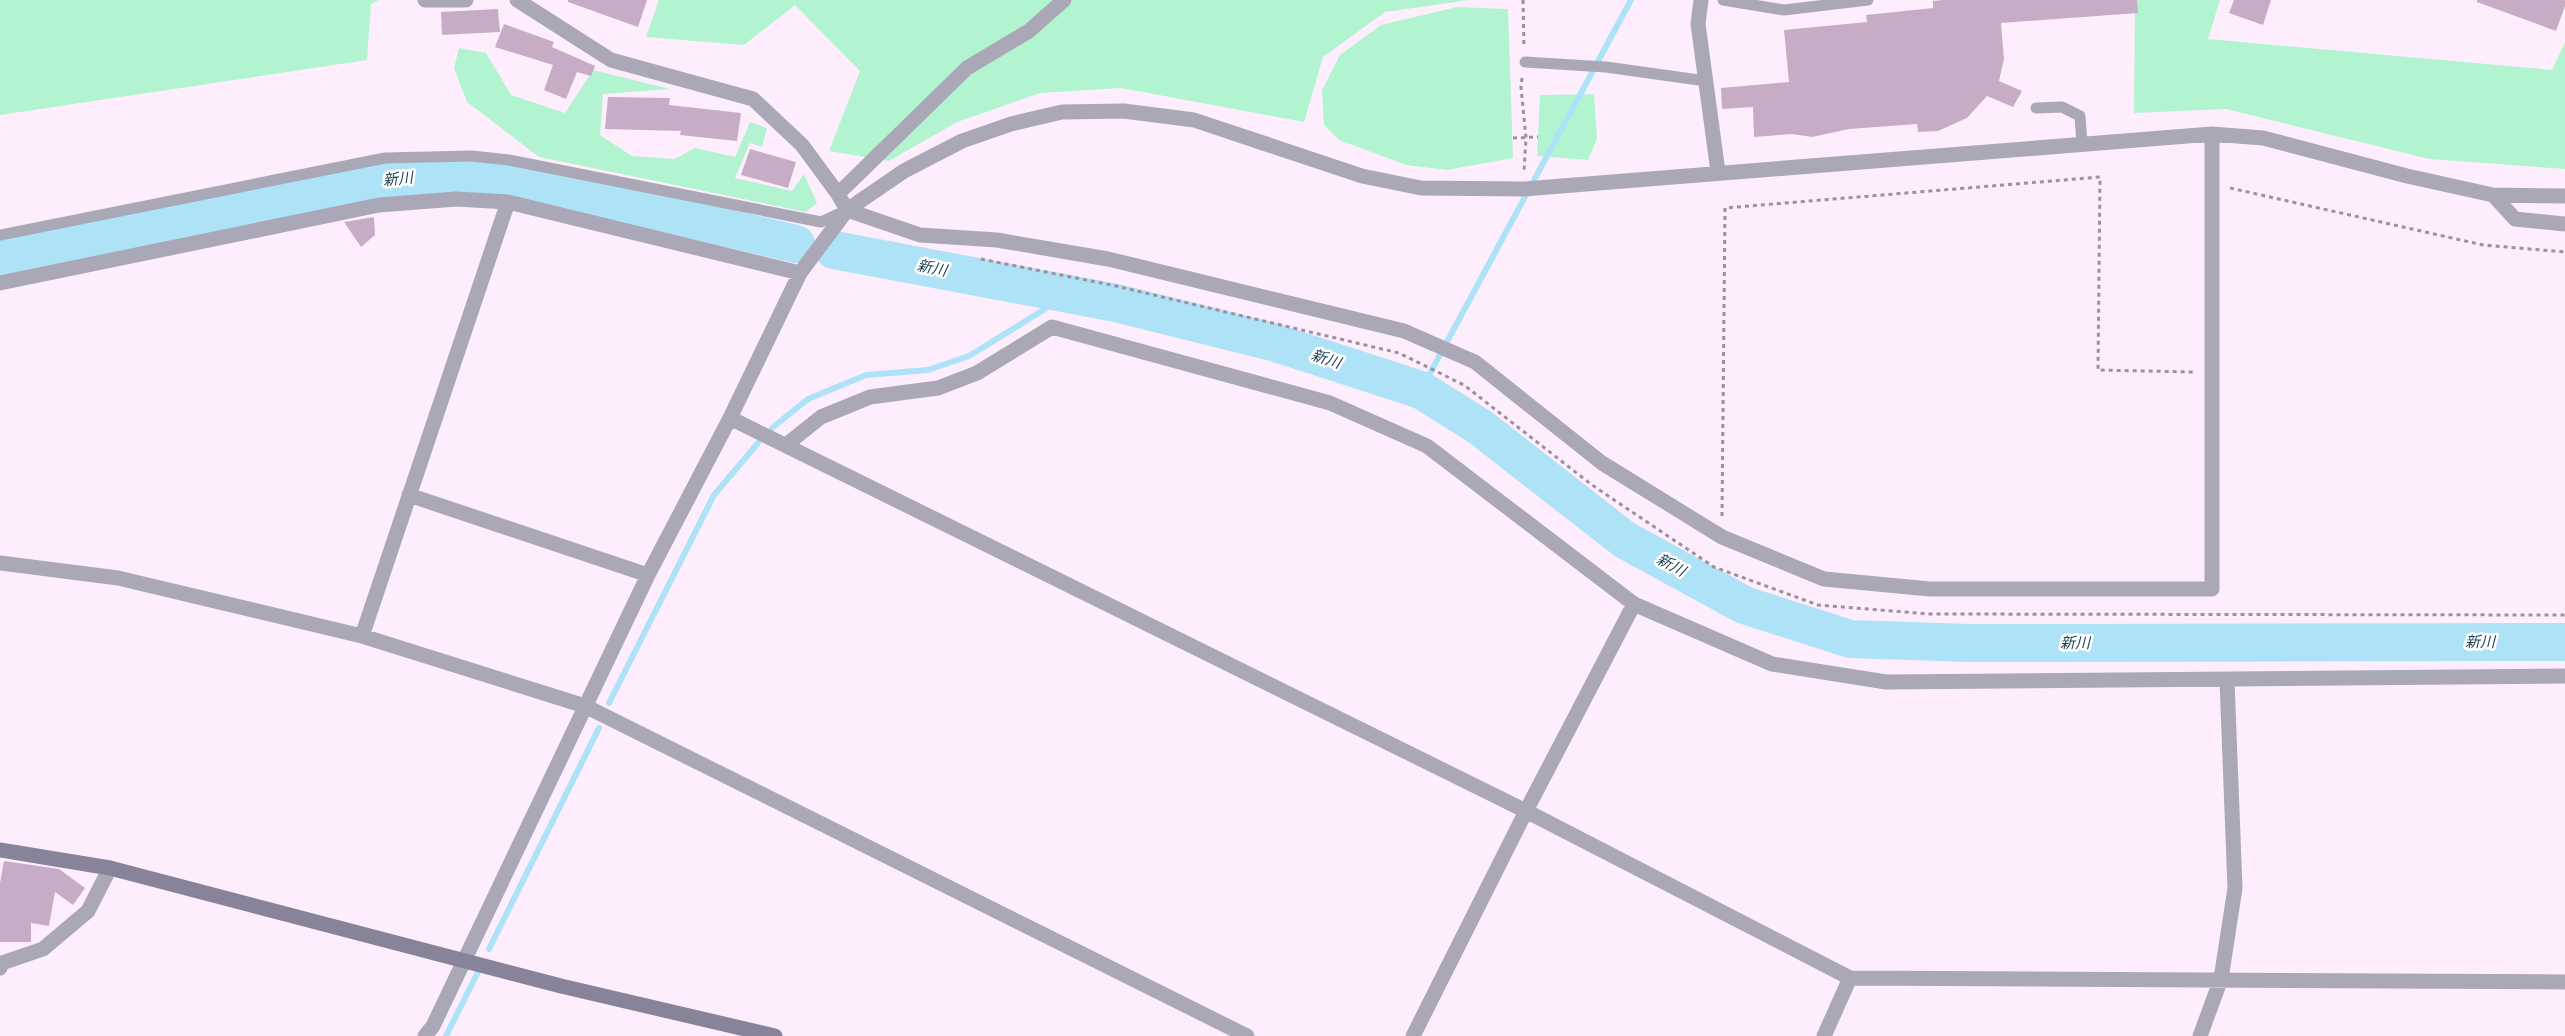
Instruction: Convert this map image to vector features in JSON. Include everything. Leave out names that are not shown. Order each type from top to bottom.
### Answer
[{"type":"street","points":[[425,0],[466,0]]},
{"type":"street","points":[[518,0],[610,60],[752,99],[802,145],[838,194],[847,210],[920,235],[997,240],[1108,259],[1404,331],[1475,362],[1602,463],[1722,537],[1824,579],[1930,589],[2212,589],[2212,134]]},
{"type":"street","points":[[838,194],[904,132],[967,68],[1028,31],[1064,0]]},
{"type":"street","points":[[1701,0],[1698,24],[1718,172]]},
{"type":"street","points":[[425,1036],[433,1026],[648,575],[730,418],[800,273],[847,210],[904,171],[962,141],[1011,124],[1062,112],[1124,111],[1194,120],[1362,176],[1421,188],[1523,190],[1718,172],[2212,134],[2263,138],[2407,176],[2493,194],[2565,196]]},
{"type":"street","points":[[2493,194],[2515,219],[2565,224]]},
{"type":"street","points":[[0,283],[379,206],[456,199],[508,202],[800,273]]},
{"type":"street","points":[[362,636],[508,202]]},
{"type":"street","points":[[786,445],[821,417],[870,397],[938,388],[977,373],[1052,327],[1330,402],[1427,446],[1634,604],[1772,664],[1886,682],[2227,681],[2565,676]]},
{"type":"street","points":[[730,418],[1526,810],[1850,978],[2565,982]]},
{"type":"street","points":[[409,495],[648,575]]},
{"type":"street","points":[[0,563],[118,578],[362,636],[585,706],[1247,1036]]},
{"type":"street","points":[[1413,1036],[1526,810],[1634,604]]},
{"type":"street","points":[[2200,1036],[2221,979],[2235,888],[2227,681]]},
{"type":"street","points":[[0,850],[110,868],[735,1031],[775,1036]]},
{"type":"street","points":[[0,968],[2,963],[43,949],[88,911],[110,868]]},
{"type":"street","points":[[1824,1036],[1850,978]]},
{"type":"lane","points":[[1723,0],[1784,10],[1868,0]]},
{"type":"lane","points":[[1525,62],[1606,68],[1706,81]]},
{"type":"lane","points":[[2036,108],[2062,107],[2080,116],[2082,144]]},
{"type":"lane","points":[[0,235],[384,158],[472,156],[509,160],[821,222],[847,210]]},
{"type":"path","points":[[1523,0],[1525,62],[1521,87],[1526,138],[1523,190]]},
{"type":"path","points":[[1513,138],[1538,137]]},
{"type":"path","points":[[1722,537],[1725,208],[2100,177],[2098,370],[2212,373]]},
{"type":"path","points":[[2212,184],[2483,245],[2565,252]]},
{"type":"path","points":[[974,257],[1116,286],[1399,354],[1464,385],[1592,485],[1714,567],[1818,605],[1929,614],[2565,615]]},
{"type":"green space","points":[[0,0],[379,0],[371,4],[367,60],[0,115]]},
{"type":"green space","points":[[659,0],[1470,0],[1385,12],[1323,57],[1304,122],[1121,88],[1040,93],[957,122],[889,161],[829,151],[860,71],[795,5],[744,45],[646,37]]},
{"type":"green space","points":[[2135,0],[2220,0],[2208,39],[2552,70],[2565,42],[2565,169],[2429,159],[2226,109],[2134,113]]},
{"type":"green space","points":[[1457,7],[1508,9],[1513,158],[1447,170],[1406,165],[1339,140],[1324,125],[1322,90],[1340,55],[1381,25]]},
{"type":"green space","points":[[459,48],[486,53],[511,95],[565,113],[593,70],[670,89],[603,94],[600,135],[632,156],[674,159],[695,148],[735,157],[750,122],[767,128],[762,147],[750,143],[735,178],[792,191],[804,174],[817,203],[806,212],[539,157],[467,102],[454,68]]},
{"type":"green space","points":[[1594,94],[1597,139],[1588,160],[1537,156],[1540,95]]},
{"type":"building","points":[[568,0],[647,0],[638,27],[568,2]]},
{"type":"building","points":[[2137,0],[2138,13],[2001,23],[2004,59],[1999,81],[2022,91],[2013,107],[1987,96],[1967,118],[1938,131],[1918,132],[1917,124],[1849,129],[1812,137],[1792,134],[1754,137],[1753,107],[1722,109],[1721,88],[1789,82],[1784,30],[1867,22],[1866,15],[1933,8],[1933,1]]},
{"type":"building","points":[[2234,0],[2271,0],[2263,25],[2229,13]]},
{"type":"building","points":[[2477,0],[2565,0],[2565,6],[2556,31],[2477,2]]},
{"type":"building","points":[[498,9],[500,32],[442,35],[441,12]]},
{"type":"building","points":[[504,24],[554,42],[552,47],[595,66],[591,76],[577,72],[566,99],[544,90],[553,65],[495,47]]},
{"type":"building","points":[[608,97],[670,98],[669,105],[741,113],[737,141],[680,135],[681,131],[605,129]]},
{"type":"building","points":[[750,149],[796,162],[788,188],[741,175]]},
{"type":"building","points":[[374,217],[375,235],[361,247],[344,222]]},
{"type":"building","points":[[4,861],[59,869],[85,888],[73,905],[55,892],[49,926],[31,923],[31,942],[0,942],[0,883]]},
{"type":"waterway","points":[[1421,390],[1631,0]]},
{"type":"waterway","name":"新川","points":[[0,256],[352,185],[409,177],[514,178],[796,244]]},
{"type":"waterway","name":"新川","points":[[834,250],[1116,303],[1273,342],[1421,390],[1480,427],[1625,540],[1744,605],[1850,639],[1969,643],[2565,642]]},
{"type":"waterway","points":[[772,428],[808,399],[866,375],[928,370],[969,356],[1045,309],[1063,291]]},
{"type":"waterway","points":[[609,703],[714,495],[758,443]]},
{"type":"waterway","points":[[489,949],[599,728]]},
{"type":"waterway","points":[[446,1036],[477,974]]}]
